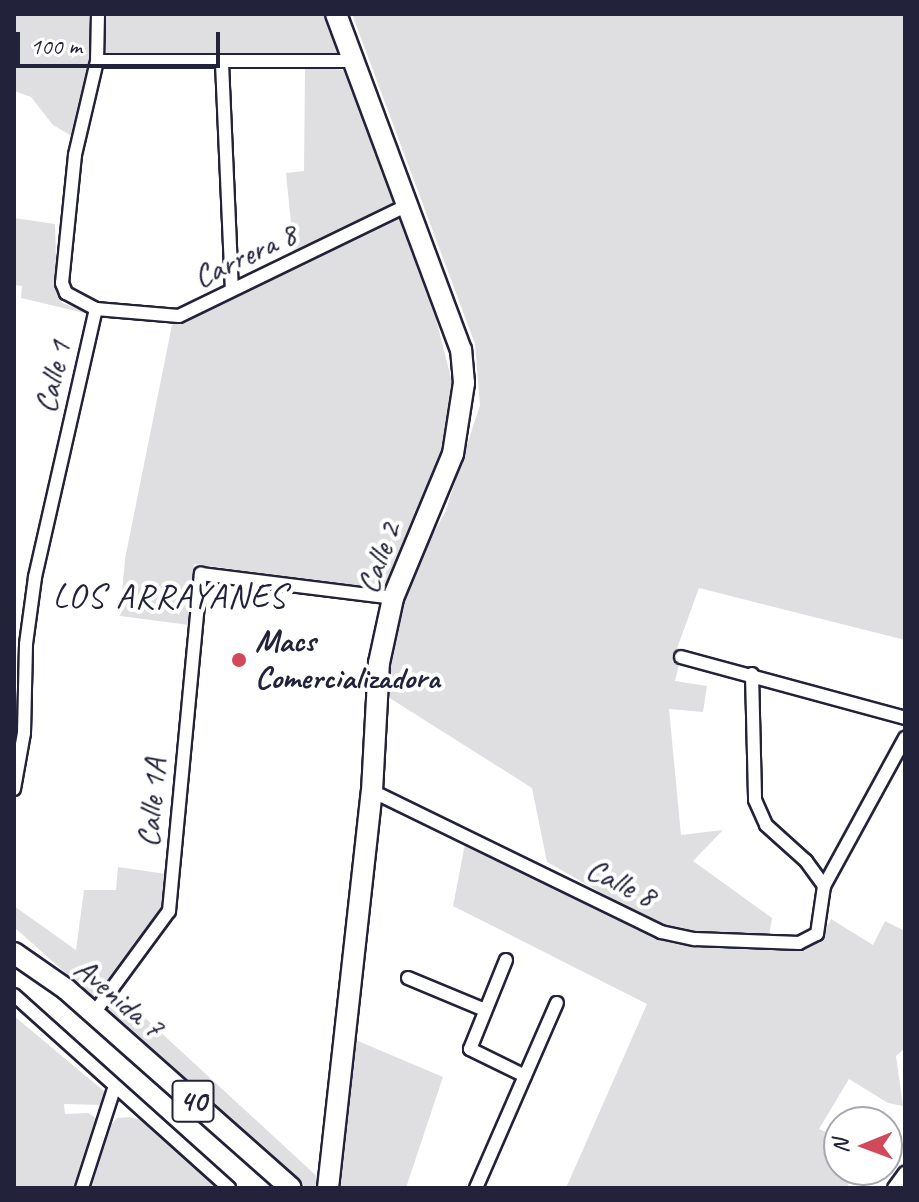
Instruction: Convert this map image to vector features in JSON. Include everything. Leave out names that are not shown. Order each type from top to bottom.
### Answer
[{"type":"main road","name":"Calle 2","points":[[328,1188],[372,791],[379,663],[393,598],[453,454],[464,383],[461,350],[336,14]]},
{"type":"main road","name":"Avenida 7","points":[[14,953],[94,1013],[291,1188]]},
{"type":"street","points":[[96,309],[66,293],[62,283],[75,155],[97,61],[98,14]]},
{"type":"street","points":[[97,61],[353,65]]},
{"type":"street","points":[[222,63],[232,289]]},
{"type":"street","name":"Carrera 8","points":[[96,309],[179,316],[408,205]]},
{"type":"street","name":"Calle 1","points":[[14,789],[24,733],[26,644],[35,577],[96,309]]},
{"type":"street","name":"Calle 1A","points":[[94,1013],[169,911],[201,574],[393,598]]},
{"type":"street","points":[[681,657],[905,718]]},
{"type":"street","points":[[752,674],[755,800],[766,825],[806,861],[824,886],[905,738]]},
{"type":"street","name":"Calle 8","points":[[372,791],[661,932],[695,939],[799,943],[817,934],[824,886]]},
{"type":"street","points":[[506,960],[470,1049],[525,1076]]},
{"type":"street","points":[[408,978],[485,1010]]},
{"type":"street","points":[[14,995],[229,1188]]},
{"type":"street","points":[[476,1188],[557,1003]]},
{"type":"street","points":[[82,1188],[115,1086]]},
{"type":"street","points":[[894,1188],[905,1173]]},
{"type":"shaded area","points":[[14,14],[330,14],[343,54],[90,53],[75,138],[53,125],[31,97],[14,91]]},
{"type":"shaded area","points":[[352,14],[905,14],[905,640],[699,588],[672,662],[679,665],[675,681],[707,686],[703,712],[669,709],[681,835],[723,830],[693,861],[772,918],[769,936],[692,934],[658,925],[547,862],[532,788],[388,697],[388,660],[403,598],[412,570],[445,513],[480,405],[475,344]]},
{"type":"shaded area","points":[[305,67],[347,70],[396,205],[294,254],[286,173],[304,171]]},
{"type":"shaded area","points":[[399,215],[420,256],[454,390],[445,453],[389,591],[194,564],[189,625],[120,616],[125,559],[172,325]]},
{"type":"shaded area","points":[[14,218],[55,224],[57,291],[62,303],[93,315],[21,298],[22,286],[14,285]]},
{"type":"shaded area","points":[[465,844],[667,942],[692,947],[800,949],[821,939],[831,919],[873,945],[885,921],[905,931],[905,1048],[896,1056],[903,1106],[888,1103],[849,1079],[833,1106],[823,1106],[823,1122],[819,1129],[823,1131],[823,1186],[847,1186],[846,1188],[566,1188],[647,1004],[453,906]]},
{"type":"shaded area","points":[[118,867],[166,874],[160,913],[97,1001],[14,927],[14,906],[76,950],[84,890],[116,890]]},
{"type":"shaded area","points":[[118,993],[322,1181],[316,1188],[307,1188],[106,1007]]},
{"type":"shaded area","points":[[14,1016],[105,1092],[103,1105],[64,1104],[65,1114],[88,1113],[102,1122],[78,1188],[14,1188]]},
{"type":"shaded area","points":[[351,1038],[443,1077],[406,1188],[336,1188]]},
{"type":"shaded area","points":[[117,1118],[142,1120],[221,1188],[90,1188],[111,1125]]},
{"type":"place","name":"Macs Comercializadora","points":[[239,660]]},
{"type":"district","name":"LOS ARRAYANES","points":[[170,596]]}]
